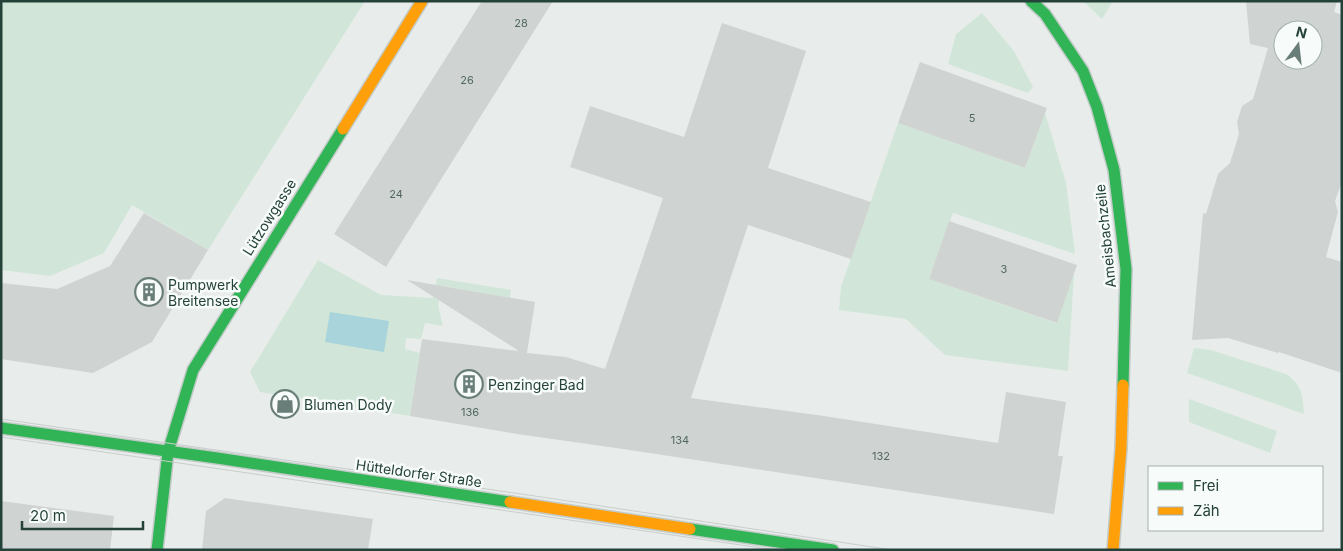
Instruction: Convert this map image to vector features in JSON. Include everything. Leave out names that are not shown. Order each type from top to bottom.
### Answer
[{"type":"street","name":"Lützowgasse","points":[[157,550],[168,452],[193,370],[422,1]]},
{"type":"street","name":"Ameisbachzeile","points":[[1031,1],[1045,14],[1083,71],[1097,107],[1114,170],[1126,269],[1126,304],[1121,448],[1113,550]]},
{"type":"street","name":"Hütteldorfer Straße","points":[[1,428],[833,550]]},
{"type":"green space","points":[[1,1],[365,1],[208,250],[132,205],[104,253],[50,276],[1,270]]},
{"type":"green space","points":[[1083,1],[1113,1],[1102,19]]},
{"type":"green space","points":[[982,13],[1014,51],[1033,87],[1028,93],[948,64],[956,34]]},
{"type":"green space","points":[[1045,113],[1066,183],[1075,254],[953,213],[929,279],[1056,323],[1074,274],[1068,371],[945,355],[906,319],[839,310],[841,287],[898,123],[1025,168]]},
{"type":"green space","points":[[318,260],[381,295],[433,298],[437,278],[511,290],[510,298],[443,286],[438,305],[443,326],[425,323],[421,339],[406,338],[405,349],[420,353],[410,416],[260,392],[250,372]]},
{"type":"green space","points":[[1194,348],[1211,350],[1286,374],[1301,391],[1304,414],[1187,373]]},
{"type":"green space","points":[[1189,399],[1277,431],[1270,453],[1189,422]]},
{"type":"water","points":[[330,312],[389,321],[384,352],[325,342]]},
{"type":"building","points":[[482,1],[553,1],[386,267],[334,234]]},
{"type":"building","points":[[1246,1],[1337,1],[1334,12],[1342,15],[1342,182],[1335,201],[1338,212],[1326,257],[1342,262],[1342,373],[1279,352],[1228,338],[1192,340],[1203,213],[1206,214],[1218,174],[1230,163],[1239,134],[1237,122],[1242,106],[1253,99],[1268,48],[1250,44]]},
{"type":"building","points":[[722,23],[806,51],[768,168],[871,202],[851,259],[748,225],[691,398],[998,443],[1006,392],[1066,402],[1058,456],[1063,456],[1054,514],[517,434],[410,416],[422,339],[519,351],[407,280],[535,302],[527,353],[566,357],[605,369],[663,198],[570,167],[590,106],[684,137]]},
{"type":"building","points":[[920,62],[1047,108],[1025,168],[898,123]]},
{"type":"building","name":"Pumpwerk Breitensee","points":[[144,213],[208,250],[152,342],[93,373],[1,359],[1,283],[57,289],[110,266]]},
{"type":"building","points":[[949,221],[1077,265],[1057,323],[929,279]]},
{"type":"building","points":[[225,498],[373,519],[368,550],[202,550],[206,511]]},
{"type":"building","points":[[1,501],[114,516],[110,550],[1,550]]},
{"type":"tram line","points":[[1,419],[892,550]]},
{"type":"tram line","points":[[1,437],[775,550]]},
{"type":"traffic: fast","points":[[1031,1],[1045,14],[1083,71],[1097,107],[1114,170],[1126,269],[1123,385]]},
{"type":"traffic: fast","points":[[157,550],[168,452],[193,370],[343,129]]},
{"type":"traffic: fast","points":[[1,428],[510,502]]},
{"type":"traffic: fast","points":[[690,529],[833,550]]},
{"type":"traffic: slow","points":[[343,129],[422,1]]},
{"type":"traffic: slow","points":[[1113,550],[1121,448],[1123,385]]},
{"type":"traffic: slow","points":[[510,502],[690,529]]},
{"type":"place","name":"Pumpwerk Breitensee","points":[[149,292]]},
{"type":"place","name":"Penzinger Bad","points":[[469,384]]},
{"type":"place","name":"Blumen Dody","points":[[285,404]]}]
